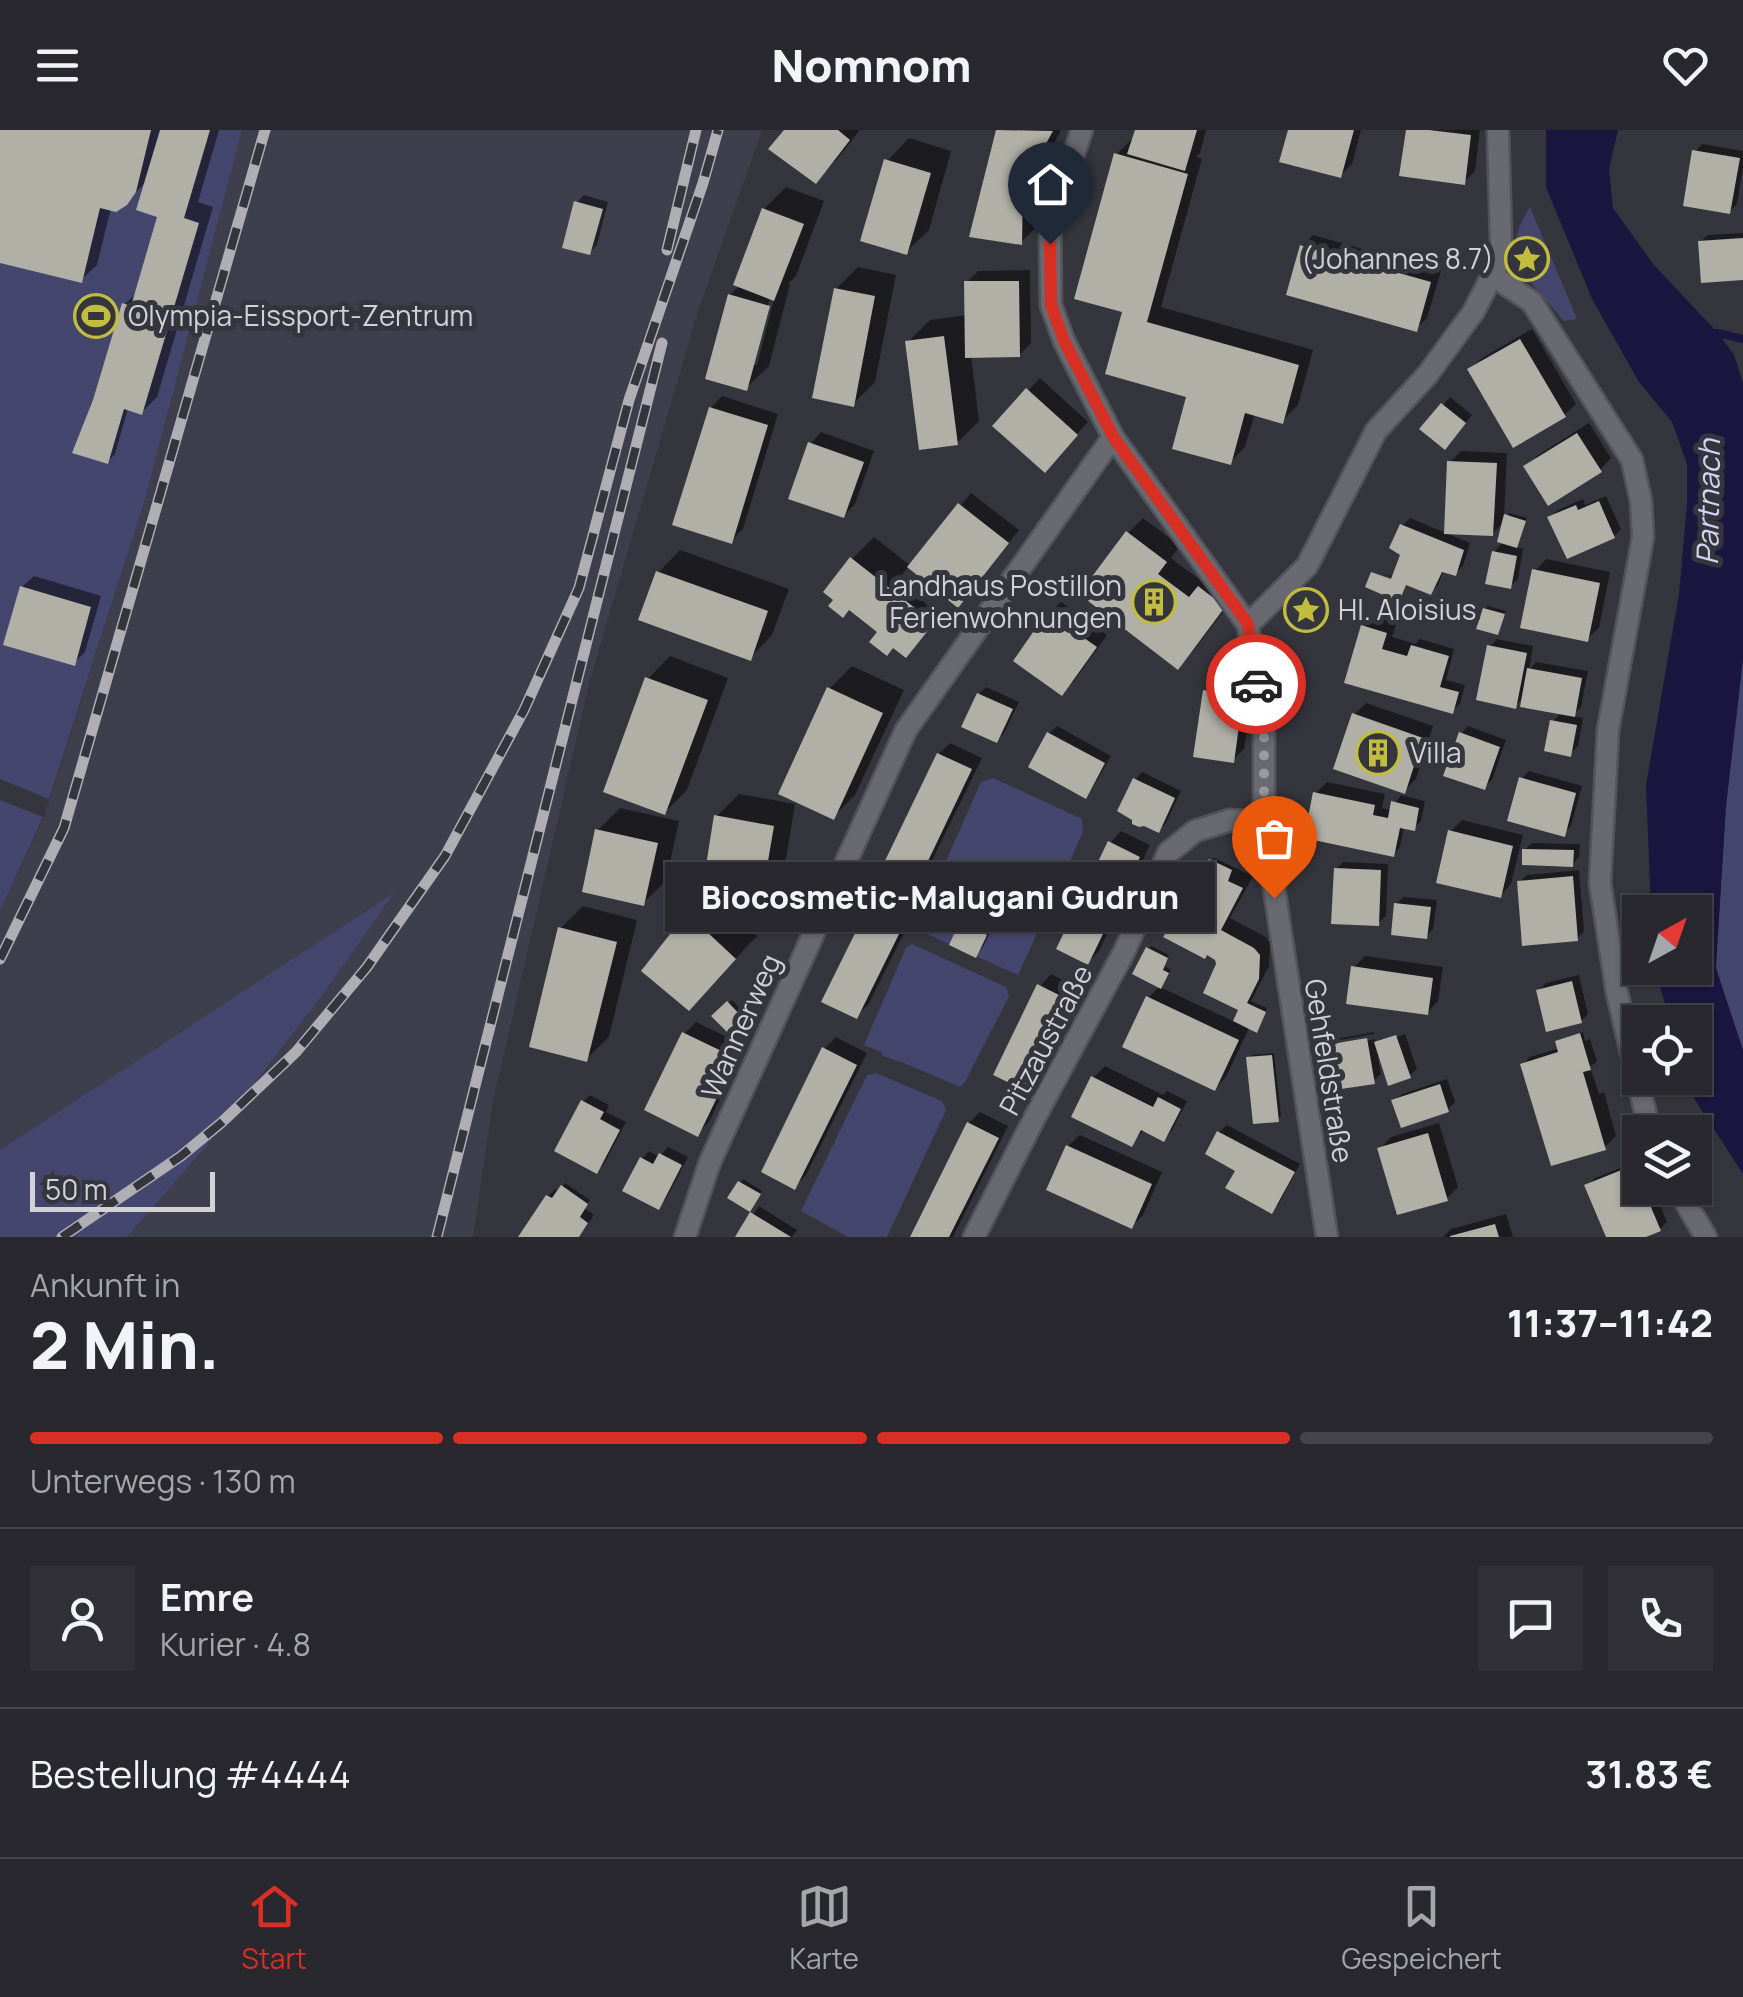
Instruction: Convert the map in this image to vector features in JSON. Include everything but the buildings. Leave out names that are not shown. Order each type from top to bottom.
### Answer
[{"type":"street","points":[[1082,130],[1050,223],[1051,305],[1064,341],[1114,438],[1248,624],[1307,566],[1376,431],[1428,374],[1474,311],[1493,276],[1500,260],[1498,130]]},
{"type":"street","points":[[1493,276],[1532,302],[1632,460],[1641,501],[1643,537],[1608,730],[1600,884],[1617,993],[1646,1115]]},
{"type":"street","name":"Wannerweg","points":[[685,1237],[710,1162],[906,730],[1114,438]]},
{"type":"street","name":"Gehfeldstraße","points":[[1248,624],[1264,735],[1264,822],[1327,1237]]},
{"type":"street","name":"Pitzaustraße","points":[[974,1237],[1124,952],[1168,853],[1195,831],[1230,820],[1264,822]]},
{"type":"street","points":[[1687,1205],[1706,1237]]},
{"type":"shaded area","name":"Olympia-Eissport-Zentrum","points":[[0,130],[242,130],[144,503],[49,799],[0,779]]},
{"type":"shaded area","points":[[242,130],[762,130],[697,314],[589,684],[492,1106],[473,1237],[127,1237],[204,1149],[324,993],[392,895],[0,1150],[0,911],[44,817],[144,503]]},
{"type":"shaded area","points":[[1530,207],[1577,319],[1564,321],[1517,261],[1517,235]]},
{"type":"shaded area","points":[[1743,659],[1743,1050],[1715,968],[1726,806]]},
{"type":"shaded area","points":[[993,778],[1082,819],[1083,832],[1018,975],[925,933],[919,922],[981,782]]},
{"type":"shaded area","points":[[0,800],[43,817],[0,911]]},
{"type":"shaded area","points":[[394,893],[324,993],[204,1149],[127,1237],[0,1237],[0,1150]]},
{"type":"shaded area","points":[[912,944],[1006,987],[1009,996],[960,1087],[864,1045],[906,948]]},
{"type":"shaded area","points":[[876,1073],[942,1101],[946,1110],[887,1237],[848,1237],[801,1211],[867,1075]]},
{"type":"water","name":"Partnach","points":[[1546,130],[1618,130],[1609,169],[1613,208],[1654,265],[1718,333],[1734,355],[1743,383],[1743,659],[1726,806],[1716,968],[1743,1050],[1743,1174],[1712,1126],[1712,1115],[1705,1115],[1692,1095],[1712,1095],[1712,1005],[1665,1005],[1660,985],[1712,985],[1712,895],[1650,895],[1646,785],[1679,594],[1687,464],[1672,422],[1639,382],[1592,299],[1546,187]]},
{"type":"waterway","points":[[1708,333],[1743,339]]},
{"type":"railway","points":[[0,959],[64,828],[265,130]]},
{"type":"railway","points":[[667,250],[696,130]]},
{"type":"railway","points":[[62,1237],[181,1156],[296,1052],[367,967],[445,856],[524,710],[579,588],[629,400],[718,130]]},
{"type":"railway","points":[[437,1237],[662,343]]},
{"type":"way so far","points":[[1256,684],[1264,735],[1264,822],[1274,898]]},
{"type":"place","name":"(Johannes 8.7)","points":[[1527,259]]},
{"type":"place","name":"Olympia-Eissport-Zentrum","points":[[96,316]]},
{"type":"place","name":"Landhaus Postillon Ferienwohnungen","points":[[1154,602]]},
{"type":"place","name":"Hl. Aloisius","points":[[1306,610]]},
{"type":"place","name":"Villa","points":[[1378,753]]},
{"type":"place","name":"Biocosmetic-Malugani Gudrun","points":[[1274,898]]},
{"type":"route","points":[[1050,244],[1051,305],[1064,341],[1114,438],[1248,624],[1256,684]]}]
